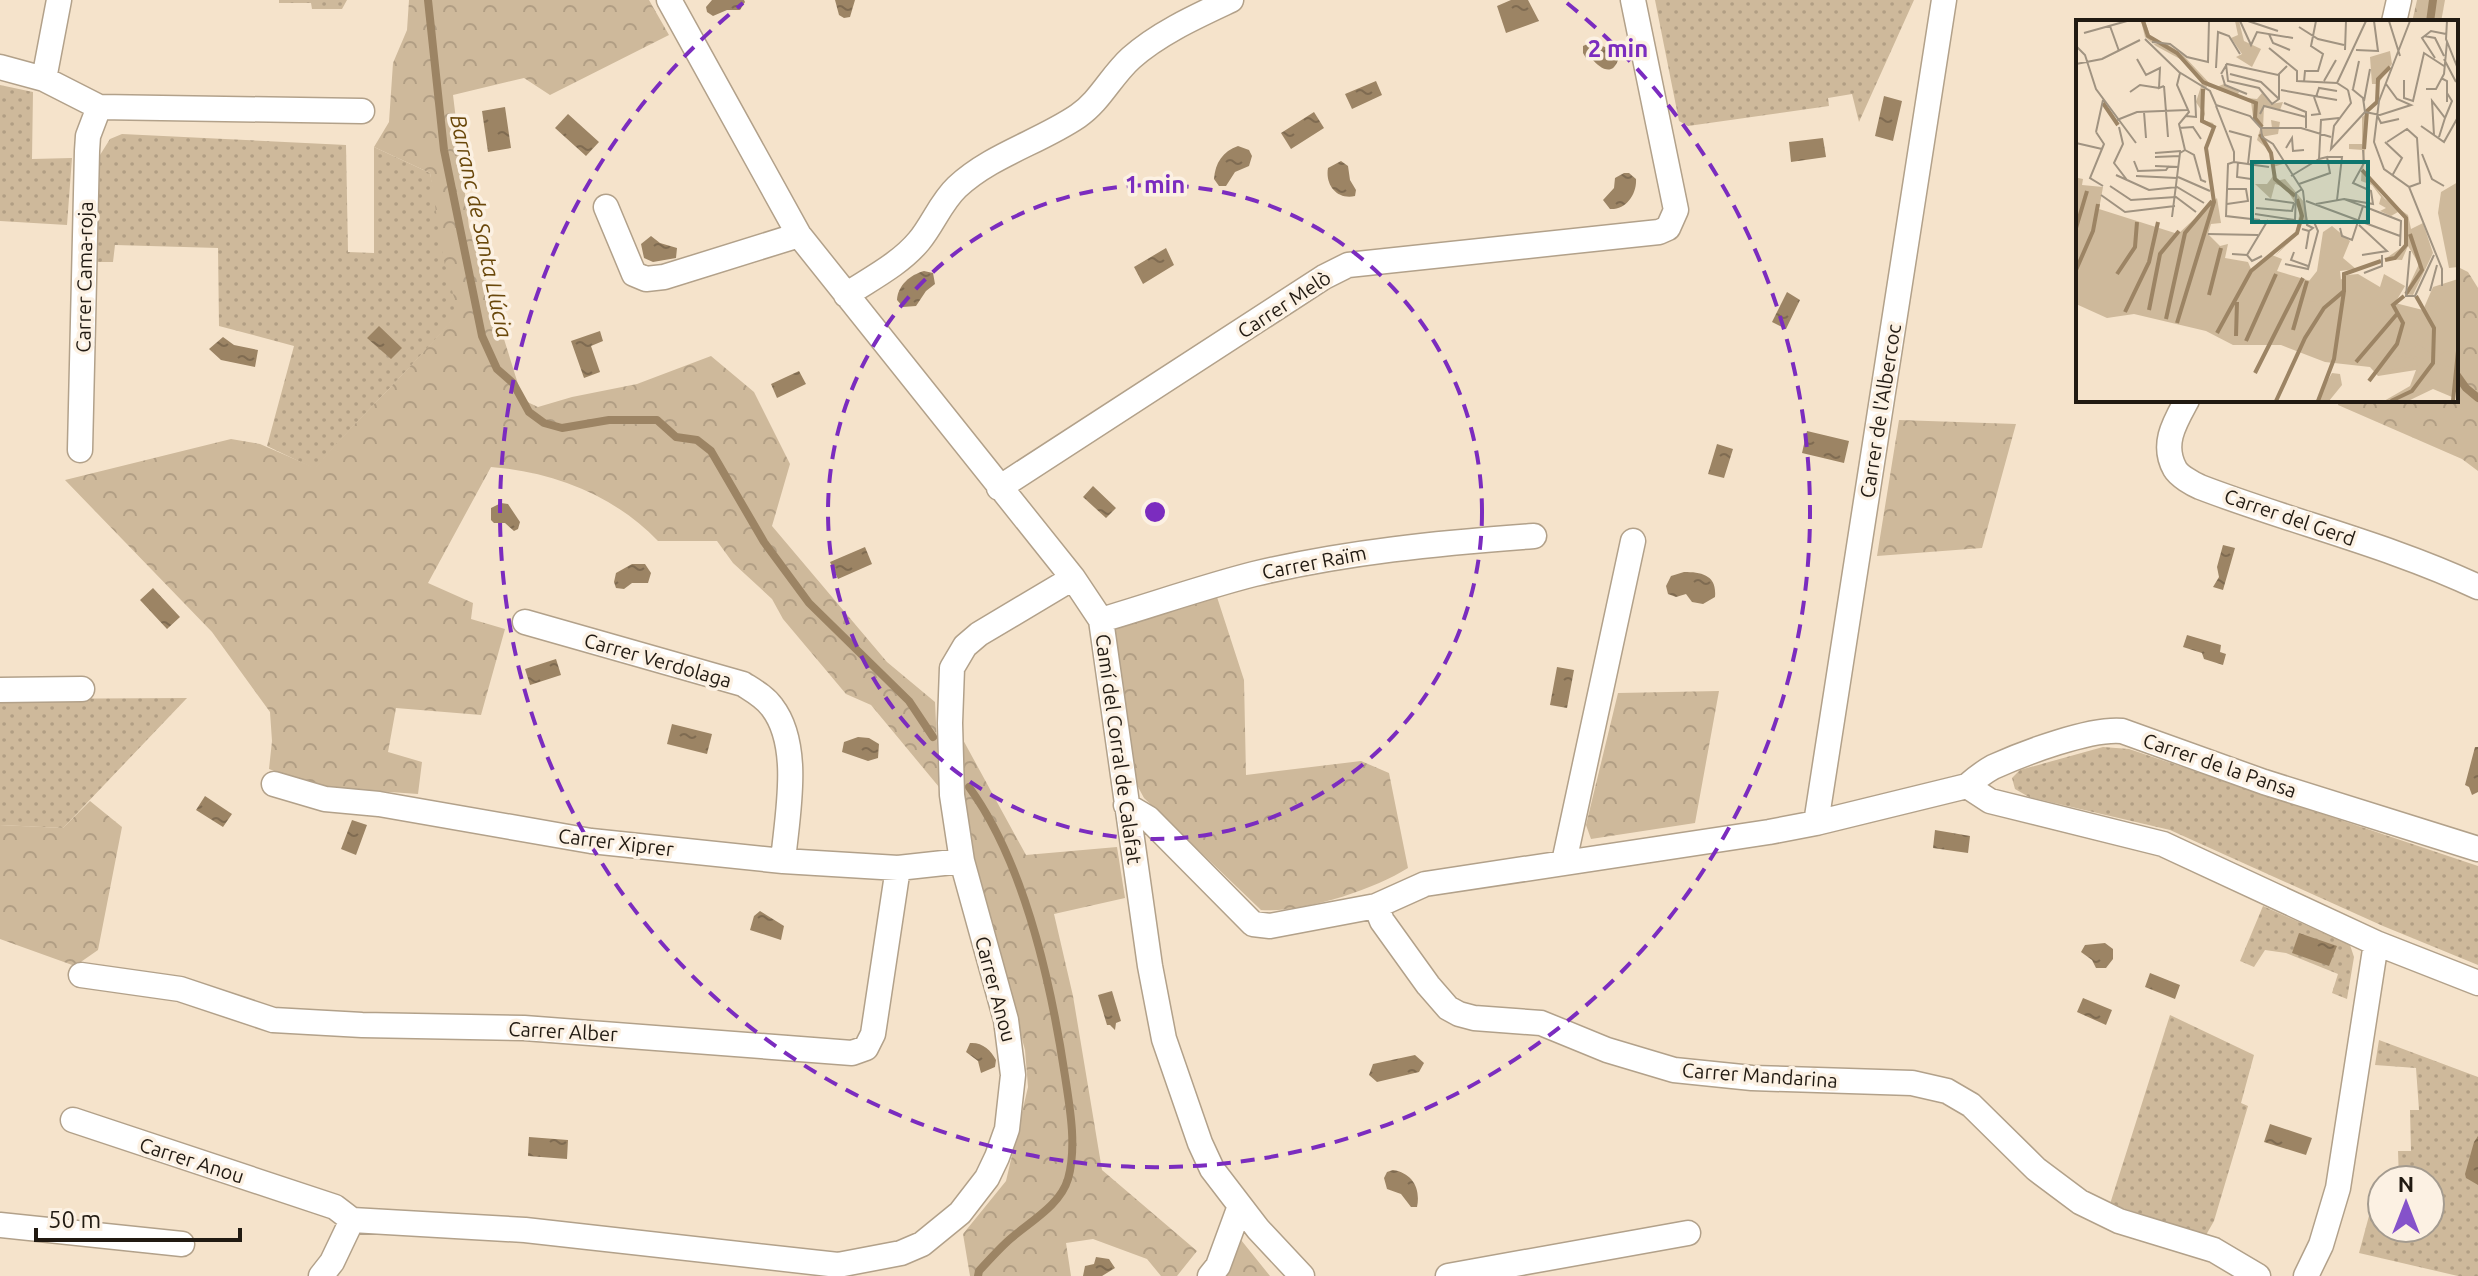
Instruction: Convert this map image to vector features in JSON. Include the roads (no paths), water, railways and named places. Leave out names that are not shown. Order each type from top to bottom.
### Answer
[{"type":"street","points":[[44,79],[59,0]]},
{"type":"street","name":"Camí del Corral de Calafat","points":[[669,0],[799,235],[1073,578],[1101,620],[1156,1010],[1164,1039],[1212,1169],[1302,1276]]},
{"type":"street","points":[[846,295],[904,257],[920,240],[948,197],[967,179],[1077,116],[1103,93],[1134,56],[1195,17],[1231,0]]},
{"type":"street","name":"Carrer Melò","points":[[999,488],[1324,277],[1348,265],[1659,232],[1668,228],[1676,210],[1633,0]]},
{"type":"street","name":"Carrer de l'Albercoc","points":[[1816,823],[1944,0]]},
{"type":"street","points":[[2394,20],[2399,0]]},
{"type":"street","points":[[0,67],[44,79],[99,107],[362,111]]},
{"type":"street","name":"Carrer Cama-roja","points":[[80,450],[87,151],[88,136],[99,107]]},
{"type":"street","points":[[606,207],[634,274],[646,279],[664,277],[799,235]]},
{"type":"street","name":"Carrer del Gerd","points":[[2186,402],[2170,432],[2170,452],[2176,471],[2196,485],[2309,523],[2478,587]]},
{"type":"street","name":"Carrer Raïm","points":[[1101,620],[1253,574],[1327,559],[1421,545],[1534,536]]},
{"type":"street","points":[[1564,862],[1633,541]]},
{"type":"street","name":"Carrer Anou","points":[[73,1120],[335,1207],[352,1220],[525,1230],[836,1271],[922,1244],[960,1213],[987,1178],[1007,1129],[1013,1075],[1012,1048],[1006,1020],[962,861],[952,795],[952,668],[965,646],[979,634],[1073,578]]},
{"type":"street","name":"Carrer Verdolaga","points":[[525,622],[743,684],[760,695],[774,708],[785,732],[791,757],[783,861]]},
{"type":"street","points":[[0,690],[82,689]]},
{"type":"street","name":"Carrer de la Pansa","points":[[1376,906],[1425,884],[1816,823],[1967,786],[1990,768],[2098,731],[2122,731],[2264,782],[2478,849]]},
{"type":"street","name":"Carrer Xiprer","points":[[274,784],[325,799],[379,804],[591,841],[783,861],[898,868],[962,861]]},
{"type":"street","points":[[1967,786],[1990,801],[2163,844],[2376,943],[2478,983]]},
{"type":"street","points":[[1126,805],[1148,818],[1253,924],[1287,924],[1376,906]]},
{"type":"street","name":"Carrer Alber","points":[[81,975],[180,989],[273,1020],[524,1028],[852,1053],[866,1048],[873,1034],[898,868]]},
{"type":"street","name":"Carrer Mandarina","points":[[1376,906],[1382,921],[1428,985],[1448,1008],[1459,1014],[1541,1023],[1619,1054],[1674,1070],[1752,1078],[1912,1083],[1934,1087],[1971,1105],[2036,1169],[2080,1202],[2119,1221],[2214,1250],[2258,1276]]},
{"type":"street","points":[[2306,1276],[2321,1245],[2338,1188],[2376,943]]},
{"type":"street","points":[[1210,1276],[1218,1266],[1240,1206]]},
{"type":"street","points":[[321,1276],[332,1262],[352,1220]]},
{"type":"street","points":[[0,1225],[182,1244]]},
{"type":"street","points":[[1448,1276],[1688,1233]]},
{"type":"water","points":[[712,0],[745,2],[740,10],[727,10],[713,16],[706,7]]},
{"type":"water","points":[[835,0],[855,0],[850,17],[839,15]]},
{"type":"water","points":[[1511,0],[1528,0],[1539,21],[1506,33],[1497,6]]},
{"type":"water","points":[[1592,42],[1615,51],[1618,60],[1613,68],[1606,69],[1586,58],[1583,46]]},
{"type":"water","points":[[1376,81],[1382,95],[1352,109],[1345,94]]},
{"type":"water","points":[[1884,96],[1902,101],[1893,141],[1875,136]]},
{"type":"water","points":[[505,107],[511,148],[488,152],[482,111]]},
{"type":"water","points":[[1314,112],[1324,128],[1291,149],[1281,133]]},
{"type":"water","points":[[568,114],[599,142],[586,156],[555,128]]},
{"type":"water","points":[[1823,138],[1826,157],[1791,162],[1789,142]]},
{"type":"water","points":[[1238,146],[1249,150],[1252,156],[1249,166],[1235,172],[1226,186],[1219,186],[1214,179],[1218,163],[1224,154]]},
{"type":"water","points":[[1341,161],[1348,166],[1355,196],[1343,196],[1334,190],[1328,180],[1328,168]]},
{"type":"water","points":[[1624,173],[1636,179],[1635,190],[1626,204],[1610,209],[1603,200],[1614,188],[1615,178]]},
{"type":"water","points":[[651,236],[660,243],[677,248],[676,258],[653,262],[644,258],[641,244]]},
{"type":"water","points":[[1166,248],[1174,265],[1143,284],[1134,267]]},
{"type":"water","points":[[924,271],[933,273],[935,284],[916,306],[903,307],[897,300],[902,285]]},
{"type":"water","points":[[1787,292],[1800,300],[1786,329],[1772,322]]},
{"type":"water","points":[[379,326],[402,348],[391,359],[367,338]]},
{"type":"water","points":[[600,331],[603,341],[591,346],[600,372],[584,378],[571,341]]},
{"type":"water","points":[[223,337],[234,345],[258,350],[255,367],[221,360],[209,349]]},
{"type":"water","points":[[799,371],[806,384],[777,398],[771,384]]},
{"type":"water","points":[[1807,431],[1849,441],[1844,463],[1802,453]]},
{"type":"water","points":[[1717,444],[1733,449],[1724,478],[1708,474]]},
{"type":"water","points":[[1093,486],[1116,508],[1106,518],[1083,497]]},
{"type":"water","points":[[501,503],[508,504],[520,522],[518,529],[514,531],[505,523],[491,520],[491,508]]},
{"type":"water","points":[[2223,545],[2235,548],[2223,590],[2213,587],[2219,577],[2217,567]]},
{"type":"water","points":[[865,547],[872,564],[838,579],[830,562]]},
{"type":"water","points":[[632,564],[645,564],[651,573],[648,583],[632,583],[624,589],[616,588],[616,573]]},
{"type":"water","points":[[1684,572],[1711,579],[1715,597],[1703,604],[1692,602],[1686,594],[1676,597],[1668,594],[1666,586],[1671,576]]},
{"type":"water","points":[[153,588],[180,617],[167,629],[140,600]]},
{"type":"water","points":[[2187,635],[2221,645],[2220,652],[2226,654],[2223,665],[2183,647]]},
{"type":"water","points":[[556,659],[561,675],[530,685],[525,669]]},
{"type":"water","points":[[1557,667],[1574,670],[1567,708],[1550,705]]},
{"type":"water","points":[[672,724],[712,734],[707,754],[667,744]]},
{"type":"water","points":[[858,737],[869,738],[879,744],[878,758],[868,761],[842,752],[844,742]]},
{"type":"water","points":[[2475,747],[2478,747],[2478,792],[2472,795],[2465,785]]},
{"type":"water","points":[[205,796],[232,814],[223,827],[196,810]]},
{"type":"water","points":[[352,820],[367,825],[356,855],[341,849]]},
{"type":"water","points":[[1935,830],[1970,836],[1968,853],[1933,848]]},
{"type":"water","points":[[760,911],[784,926],[781,940],[750,930],[754,916]]},
{"type":"water","points":[[2299,933],[2337,946],[2329,966],[2292,953]]},
{"type":"water","points":[[2105,943],[2113,949],[2113,959],[2106,968],[2096,968],[2092,960],[2081,952],[2085,945]]},
{"type":"water","points":[[2150,973],[2180,985],[2175,999],[2145,987]]},
{"type":"water","points":[[1112,991],[1121,1021],[1116,1023],[1115,1030],[1107,1025],[1098,995]]},
{"type":"water","points":[[2083,998],[2112,1010],[2106,1025],[2077,1012]]},
{"type":"water","points":[[970,1043],[989,1050],[996,1060],[995,1067],[981,1073],[978,1061],[966,1052]]},
{"type":"water","points":[[1415,1055],[1424,1063],[1419,1072],[1377,1082],[1369,1075],[1373,1064]]},
{"type":"water","points":[[2270,1124],[2312,1138],[2306,1155],[2264,1142]]},
{"type":"water","points":[[2478,1136],[2478,1185],[2466,1178],[2465,1174]]},
{"type":"water","points":[[529,1137],[568,1140],[567,1159],[528,1156]]},
{"type":"water","points":[[1393,1170],[1405,1174],[1414,1182],[1418,1194],[1417,1207],[1411,1207],[1401,1194],[1387,1189],[1384,1178],[1387,1172]]},
{"type":"water","points":[[1096,1257],[1109,1259],[1115,1268],[1102,1276],[1083,1276],[1085,1266],[1094,1264]]},
{"type":"waterway","name":"Barranc de Santa Llúcia","points":[[428,0],[444,150],[482,336],[497,369],[513,383],[529,412],[544,423],[562,428],[609,420],[657,420],[676,437],[697,440],[711,451],[764,542],[809,603],[909,701],[933,737]]},
{"type":"waterway","points":[[2430,20],[2433,0]]},
{"type":"waterway","points":[[2458,377],[2478,398]]},
{"type":"waterway","points":[[969,787],[1006,852],[1033,926],[1059,1040],[1072,1141],[1071,1167],[1064,1189],[1043,1213],[1002,1247],[979,1271],[978,1276]]}]
